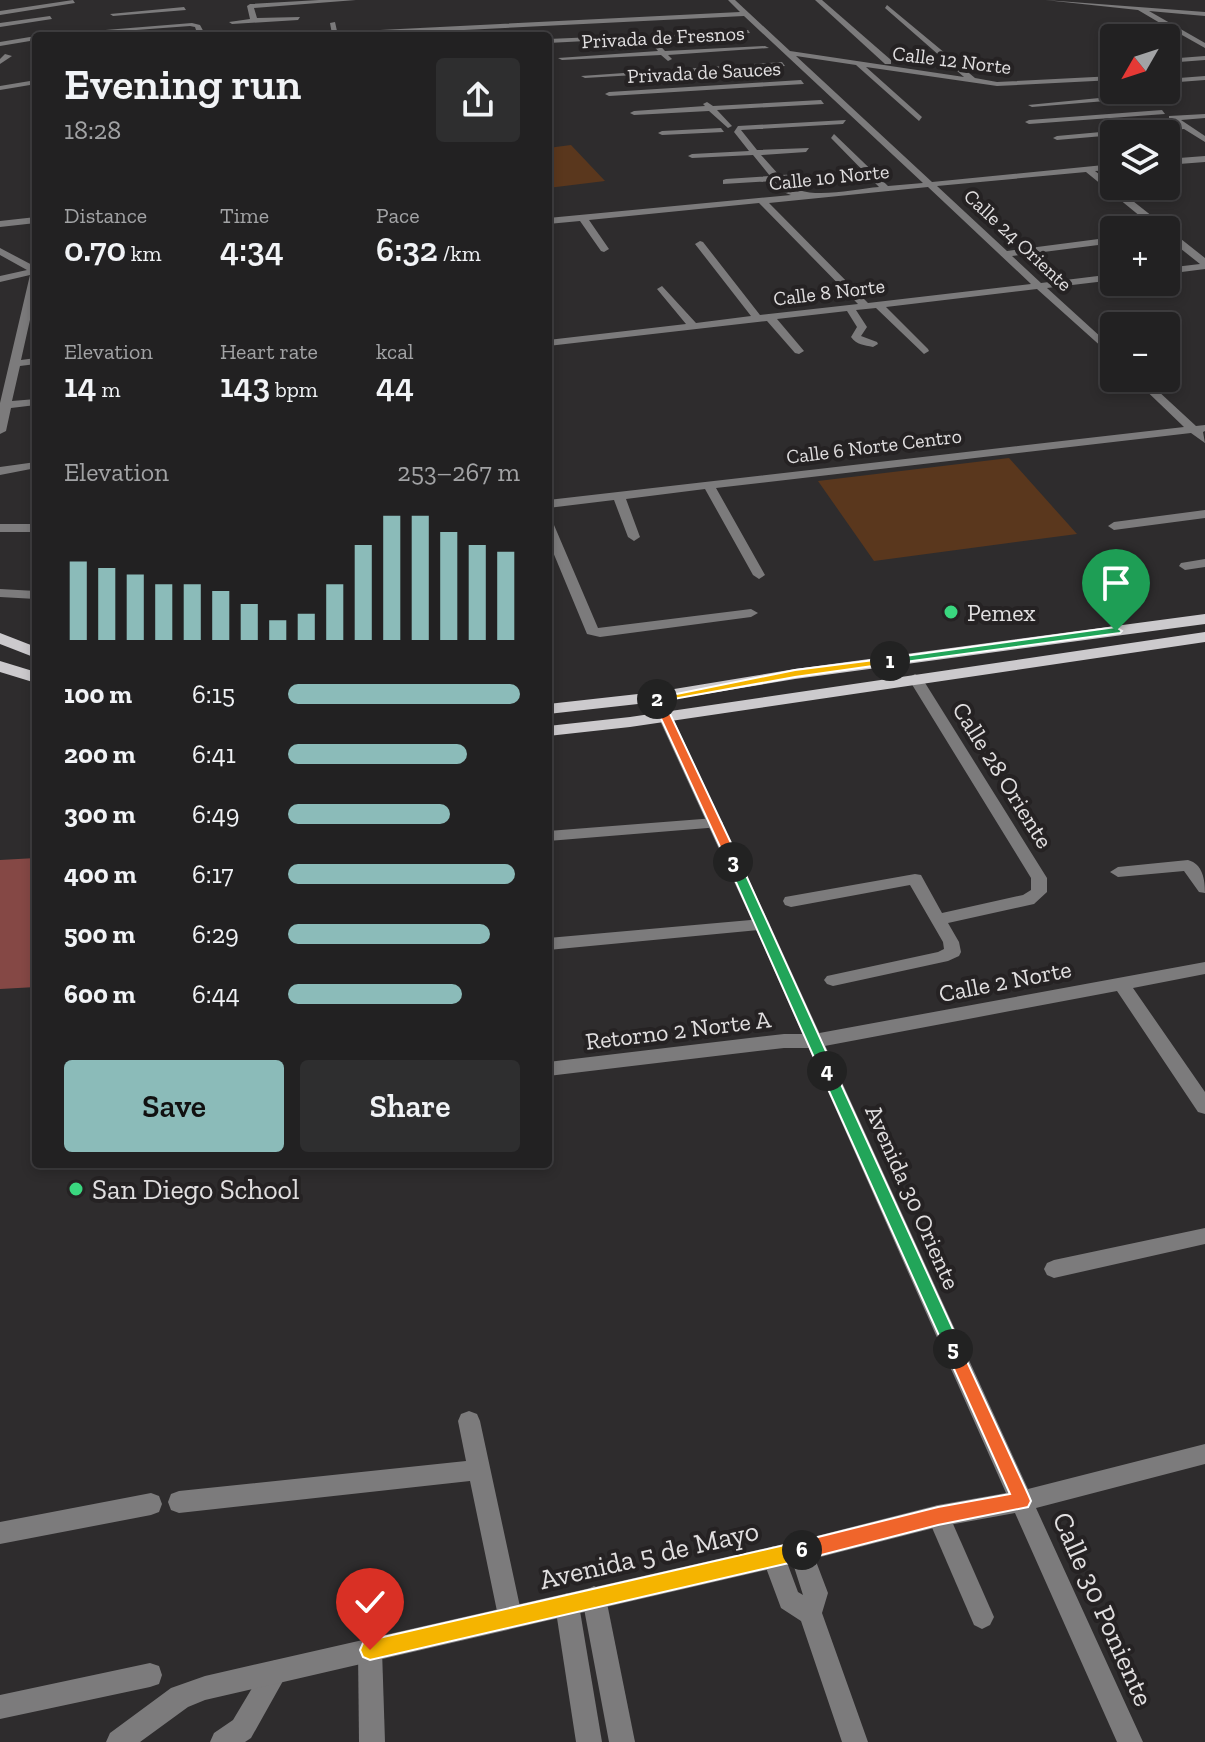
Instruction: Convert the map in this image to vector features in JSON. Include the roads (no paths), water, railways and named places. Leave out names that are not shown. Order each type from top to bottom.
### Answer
[{"type":"main road","points":[[552,709],[656,697],[795,674],[1205,619]]},
{"type":"main road","points":[[552,730],[1205,637]]},
{"type":"main road","points":[[0,638],[32,651]]},
{"type":"main road","points":[[0,666],[32,677]]},
{"type":"street","points":[[189,0],[194,14]]},
{"type":"street","points":[[254,21],[250,6],[353,0]]},
{"type":"street","name":"Calle 24 Oriente","points":[[731,0],[1100,342]]},
{"type":"street","points":[[818,0],[888,62]]},
{"type":"street","points":[[1048,0],[1131,3]]},
{"type":"street","points":[[1097,0],[1131,3],[1168,24]]},
{"type":"street","points":[[1111,0],[1205,12]]},
{"type":"street","points":[[0,13],[73,2]]},
{"type":"street","points":[[887,7],[972,80]]},
{"type":"street","points":[[95,32],[114,11],[184,9]]},
{"type":"street","points":[[374,20],[376,32],[746,14]]},
{"type":"street","points":[[0,25],[50,18]]},
{"type":"street","points":[[232,22],[298,18]]},
{"type":"street","points":[[333,23],[334,32]]},
{"type":"street","points":[[116,32],[195,25],[200,32]]},
{"type":"street","points":[[1180,31],[1205,46]]},
{"type":"street","points":[[552,41],[748,32]]},
{"type":"street","points":[[1190,37],[1205,36]]},
{"type":"street","points":[[651,37],[772,178],[786,190],[803,197]]},
{"type":"street","points":[[0,44],[32,39]]},
{"type":"street","name":"Privada de Fresnos","points":[[562,58],[765,48]]},
{"type":"street","name":"Calle 12 Norte","points":[[789,53],[972,80],[1022,84],[1100,80]]},
{"type":"street","points":[[1180,60],[1205,58]]},
{"type":"street","points":[[585,76],[782,64]]},
{"type":"street","points":[[859,64],[919,119]]},
{"type":"street","points":[[1180,80],[1205,78]]},
{"type":"street","points":[[0,86],[32,81]]},
{"type":"street","name":"Privada de Sauces","points":[[609,94],[801,82]]},
{"type":"street","points":[[1032,105],[1100,99]]},
{"type":"street","points":[[634,113],[821,102]]},
{"type":"street","points":[[1151,104],[1205,140]]},
{"type":"street","points":[[1029,122],[1162,112]]},
{"type":"street","points":[[1172,118],[1205,116]]},
{"type":"street","points":[[662,133],[843,122]]},
{"type":"street","points":[[1057,138],[1185,127]]},
{"type":"street","points":[[834,136],[886,189]]},
{"type":"street","points":[[692,156],[806,150]]},
{"type":"street","points":[[1180,161],[1205,159]]},
{"type":"street","name":"Calle 10 Norte","points":[[552,221],[1100,169]]},
{"type":"street","points":[[1088,170],[1146,216]]},
{"type":"street","points":[[726,182],[806,176]]},
{"type":"street","points":[[772,178],[775,200]]},
{"type":"street","points":[[762,201],[924,351]]},
{"type":"street","points":[[583,218],[604,249]]},
{"type":"street","points":[[0,224],[32,220]]},
{"type":"street","points":[[1005,254],[1100,242]]},
{"type":"street","points":[[700,244],[763,318],[799,351]]},
{"type":"street","points":[[1180,244],[1205,265]]},
{"type":"street","points":[[0,251],[32,269]]},
{"type":"street","points":[[1180,269],[1205,265]]},
{"type":"street","points":[[0,279],[32,272]]},
{"type":"street","name":"Calle 8 Norte","points":[[552,342],[1100,278]]},
{"type":"street","points":[[0,431],[2,406],[32,288]]},
{"type":"street","points":[[662,289],[692,325]]},
{"type":"street","points":[[850,308],[862,327],[856,337],[873,344]]},
{"type":"street","points":[[14,364],[32,362]]},
{"type":"street","points":[[1155,392],[1199,429],[1205,440]]},
{"type":"street","points":[[2,406],[32,402]]},
{"type":"street","name":"Calle 6 Norte Centro","points":[[552,504],[1199,429]]},
{"type":"street","points":[[0,471],[32,466]]},
{"type":"street","points":[[709,486],[759,575]]},
{"type":"street","points":[[619,497],[634,537]]},
{"type":"street","points":[[1114,526],[1205,514]]},
{"type":"street","points":[[0,528],[32,528]]},
{"type":"street","points":[[552,535],[592,631],[600,633],[751,613]]},
{"type":"street","points":[[1185,566],[1205,563]]},
{"type":"street","points":[[0,593],[32,595]]},
{"type":"street","name":"Calle 28 Oriente","points":[[915,678],[1039,878],[1039,892],[1028,900],[939,919]]},
{"type":"street","name":"Avenida 30 Oriente","points":[[656,697],[1022,1501]]},
{"type":"street","points":[[552,836],[715,823]]},
{"type":"street","points":[[1118,872],[1188,865],[1205,888]]},
{"type":"street","points":[[791,901],[915,879],[939,919],[953,952],[833,980]]},
{"type":"street","points":[[552,944],[762,925]]},
{"type":"street","name":"Calle 2 Norte","points":[[814,1041],[1205,968]]},
{"type":"street","points":[[1122,984],[1205,1107]]},
{"type":"street","name":"Retorno 2 Norte A","points":[[552,1069],[784,1041],[814,1041]]},
{"type":"street","points":[[1054,1269],[1205,1236]]},
{"type":"street","points":[[469,1421],[510,1616]]},
{"type":"street","name":"Avenida 5 de Mayo","points":[[119,1742],[180,1697],[938,1516],[1022,1501],[1205,1454]]},
{"type":"street","points":[[179,1502],[479,1470]]},
{"type":"street","name":"Calle 30 Poniente","points":[[1022,1501],[1130,1742]]},
{"type":"street","points":[[0,1533],[151,1504]]},
{"type":"street","points":[[938,1516],[982,1617]]},
{"type":"street","points":[[801,1551],[816,1593],[810,1613],[855,1742]]},
{"type":"street","points":[[774,1557],[789,1600],[810,1613]]},
{"type":"street","points":[[594,1598],[622,1742]]},
{"type":"street","points":[[567,1605],[589,1742]]},
{"type":"street","points":[[370,1650],[372,1742]]},
{"type":"street","points":[[224,1742],[242,1729],[276,1672]]},
{"type":"street","points":[[0,1707],[150,1675]]},
{"type":"place","name":"Pemex","points":[[951,612]]},
{"type":"place","name":"San Diego School","points":[[76,1189]]}]
